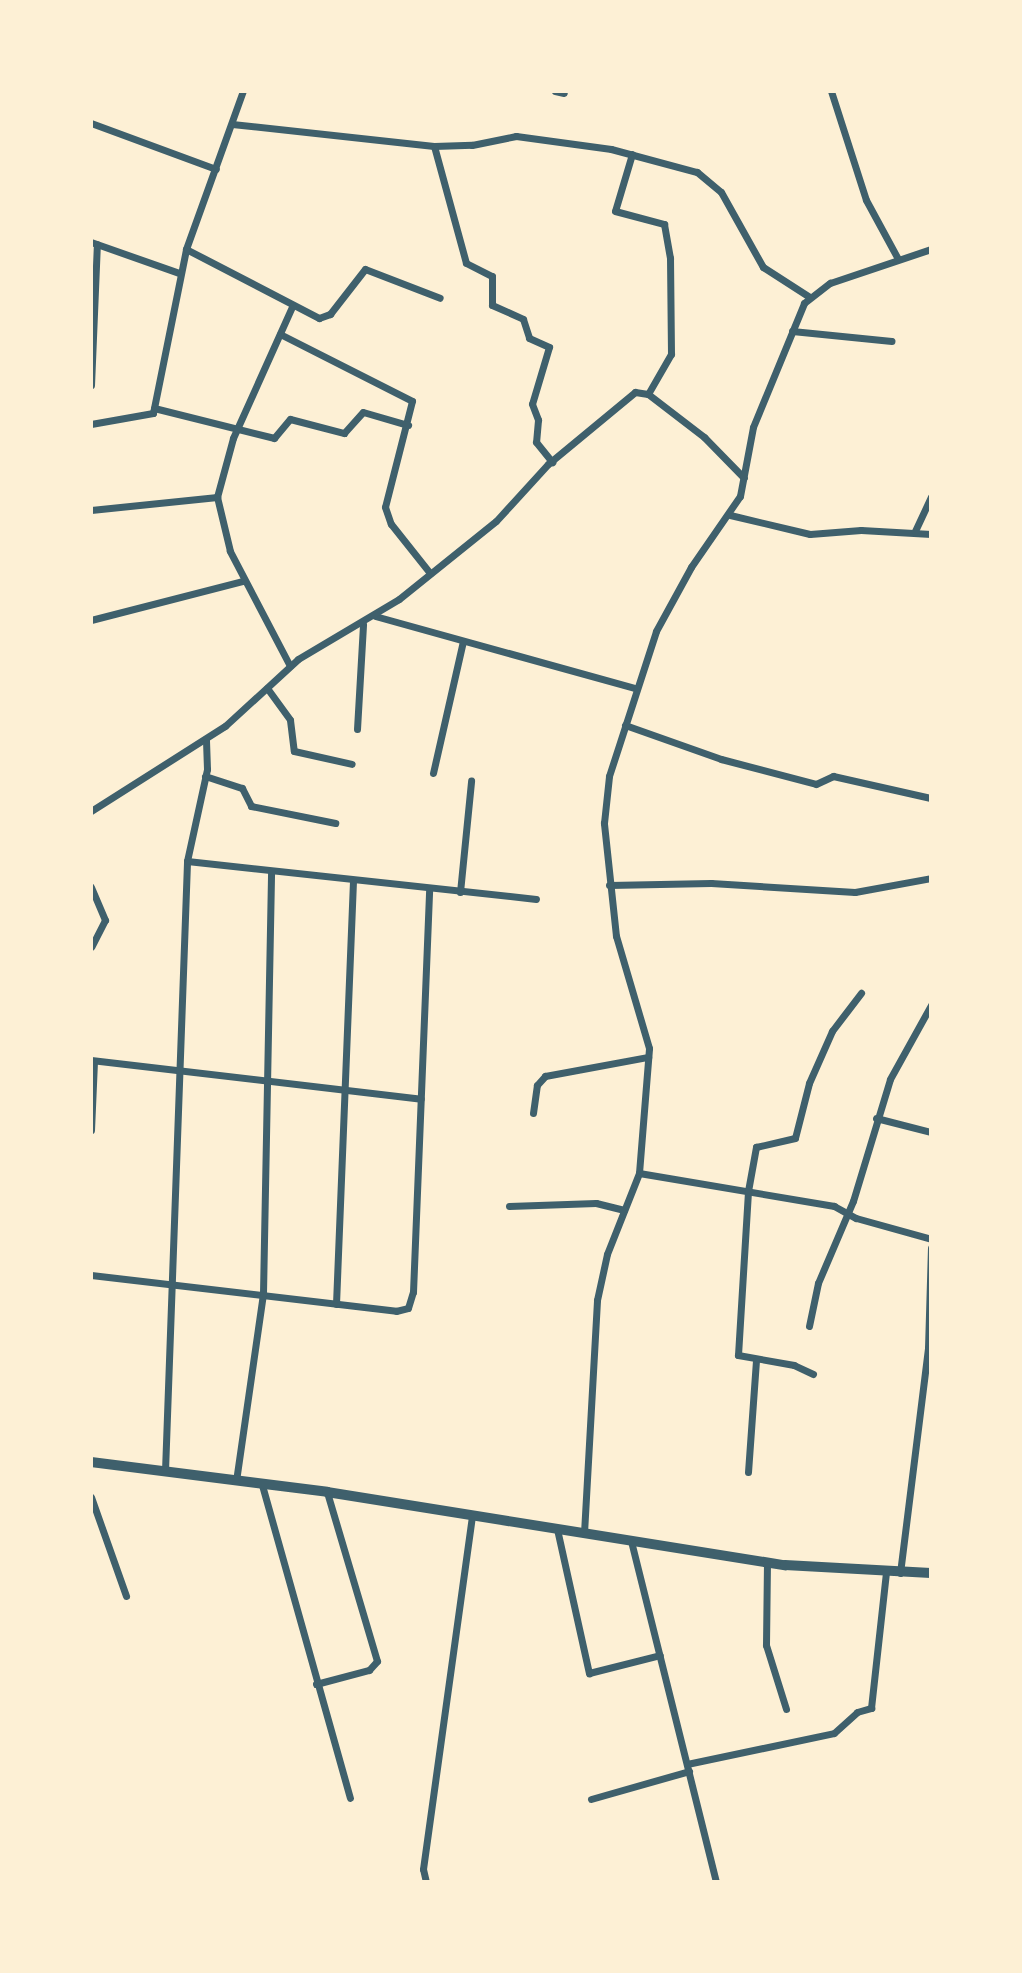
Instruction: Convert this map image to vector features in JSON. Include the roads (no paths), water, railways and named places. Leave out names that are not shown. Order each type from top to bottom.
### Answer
[{"type":"street","points":[[91,424],[147,417],[154,408],[179,273],[243,91]]},
{"type":"street","points":[[555,91],[565,93]]},
{"type":"street","points":[[831,91],[866,200],[898,259]]},
{"type":"street","points":[[91,123],[216,169]]},
{"type":"street","points":[[232,124],[434,146],[472,145],[508,136],[632,154],[709,179],[763,267],[808,296]]},
{"type":"street","points":[[434,146],[466,263],[492,275],[492,305],[523,319],[529,338],[549,348],[532,406],[538,420],[536,442],[552,462]]},
{"type":"street","points":[[632,154],[615,211],[664,224],[670,258],[671,354],[648,394]]},
{"type":"street","points":[[91,385],[94,243],[179,273]]},
{"type":"street","points":[[186,249],[292,307],[325,318],[368,269],[440,298]]},
{"type":"street","points":[[584,1533],[597,1300],[624,1210],[639,1173],[648,1057],[641,1010],[619,949],[609,885],[605,805],[634,688],[647,650],[680,586],[730,515],[744,478],[753,427],[808,296],[830,282],[931,249]]},
{"type":"street","points":[[290,666],[243,581],[224,534],[217,497],[238,427],[292,307]]},
{"type":"street","points":[[792,331],[892,341]]},
{"type":"street","points":[[280,334],[410,399],[408,425],[385,507],[391,524],[430,573]]},
{"type":"street","points":[[91,811],[206,739],[290,666],[375,616],[496,522],[552,462],[635,392],[648,394],[704,437],[744,478]]},
{"type":"street","points":[[154,408],[276,438],[293,419],[346,433],[363,412],[408,425]]},
{"type":"street","points":[[91,510],[217,497]]},
{"type":"street","points":[[915,531],[931,497]]},
{"type":"street","points":[[730,515],[810,534],[915,531],[931,534]]},
{"type":"street","points":[[91,620],[243,581]]},
{"type":"street","points":[[375,616],[634,688]]},
{"type":"street","points":[[357,729],[363,624]]},
{"type":"street","points":[[433,773],[463,641]]},
{"type":"street","points":[[267,688],[290,720],[294,751],[352,764]]},
{"type":"street","points":[[625,725],[721,759],[816,784],[833,776],[931,798]]},
{"type":"street","points":[[165,1471],[187,861],[205,776],[206,739]]},
{"type":"street","points":[[205,776],[242,788],[251,806],[335,823]]},
{"type":"street","points":[[460,891],[471,781]]},
{"type":"street","points":[[187,861],[536,899]]},
{"type":"street","points":[[236,1481],[262,1293],[270,1082],[271,871]]},
{"type":"street","points":[[609,885],[711,883],[855,892],[931,878]]},
{"type":"street","points":[[336,1304],[348,1092],[353,881]]},
{"type":"street","points":[[91,887],[105,920],[91,947]]},
{"type":"street","points":[[91,1275],[400,1311],[411,1303],[429,889]]},
{"type":"street","points":[[813,1374],[794,1365],[739,1358],[737,1351],[748,1191],[756,1147],[795,1138],[809,1083],[828,1039],[861,993]]},
{"type":"street","points":[[809,1326],[822,1272],[848,1214],[876,1118],[901,1055],[931,1006]]},
{"type":"street","points":[[533,1113],[537,1085],[545,1076],[648,1057]]},
{"type":"street","points":[[91,1130],[92,1061],[421,1099]]},
{"type":"street","points":[[876,1118],[931,1132]]},
{"type":"street","points":[[639,1173],[834,1206],[848,1214],[931,1239]]},
{"type":"street","points":[[509,1206],[596,1203],[624,1210]]},
{"type":"street","points":[[900,1573],[929,1336],[931,1248]]},
{"type":"street","points":[[748,1472],[756,1361]]},
{"type":"street","points":[[920,1426],[931,1428]]},
{"type":"street","points":[[91,1462],[327,1492],[472,1518],[767,1562],[886,1573],[931,1573]]},
{"type":"street","points":[[262,1485],[350,1798]]},
{"type":"street","points":[[316,1684],[369,1670],[377,1661],[327,1492]]},
{"type":"street","points":[[91,1497],[126,1597]]},
{"type":"street","points":[[426,1882],[423,1869],[472,1518]]},
{"type":"street","points":[[557,1529],[589,1673],[660,1655]]},
{"type":"street","points":[[631,1541],[716,1882]]},
{"type":"street","points":[[767,1562],[766,1645],[786,1709]]},
{"type":"street","points":[[592,1799],[688,1768],[834,1732],[856,1713],[871,1708],[886,1573]]}]
